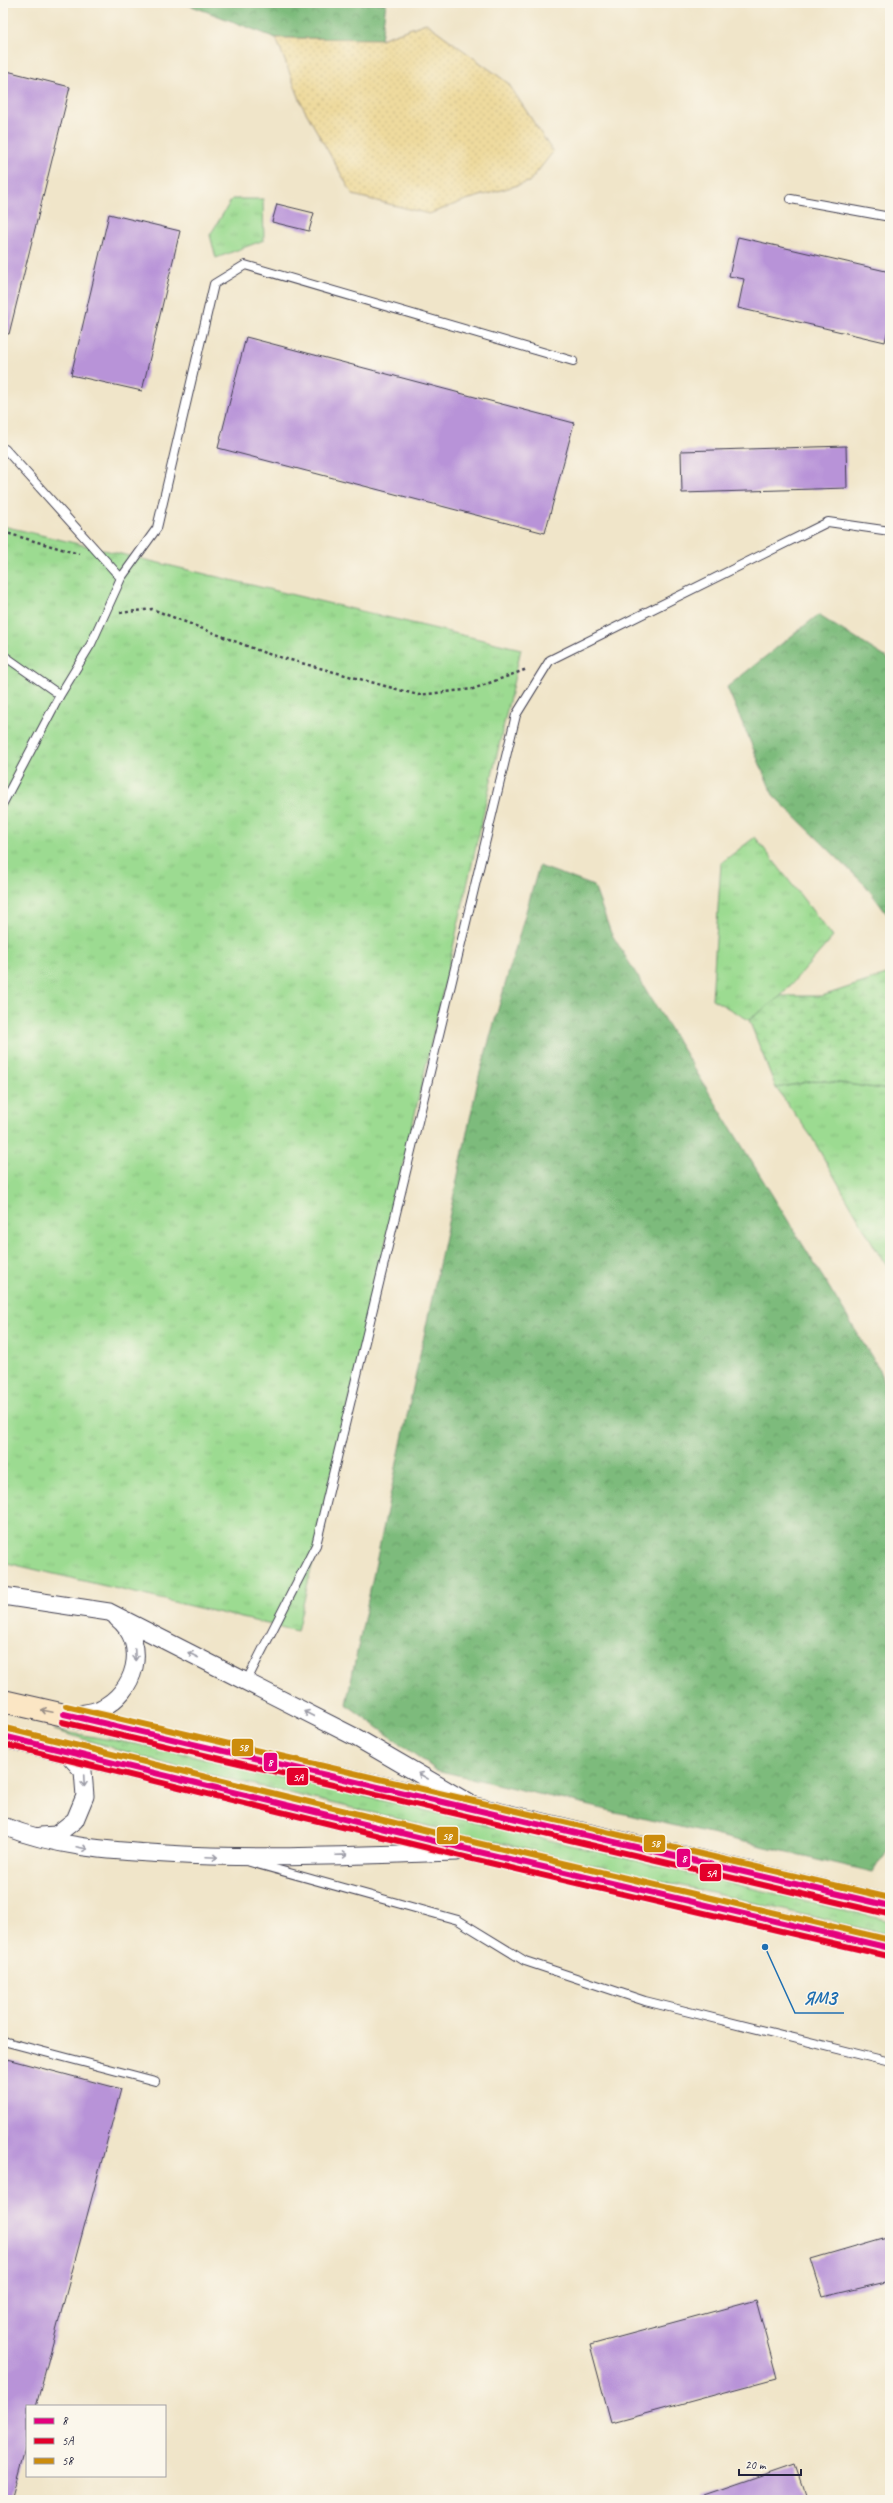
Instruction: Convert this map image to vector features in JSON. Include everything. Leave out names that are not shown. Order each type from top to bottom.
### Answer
[{"type":"main road","points":[[3,1701],[481,1810],[890,1906]]},
{"type":"main road","points":[[3,1736],[475,1851],[890,1948]]},
{"type":"street","points":[[3,1596],[109,1612],[357,1738],[481,1810]]},
{"type":"street","points":[[69,1716],[100,1710],[124,1693],[133,1677],[136,1658],[133,1641],[125,1625],[109,1612]]},
{"type":"street","points":[[30,1837],[56,1835],[75,1820],[85,1796],[83,1771],[64,1750]]},
{"type":"street","points":[[3,1826],[30,1837],[89,1849],[236,1858],[475,1851]]},
{"type":"lane","points":[[791,199],[890,217]]},
{"type":"lane","points":[[3,803],[60,695],[91,644],[106,615],[121,578],[157,528],[214,284],[246,265],[573,361]]},
{"type":"lane","points":[[4,449],[121,578]]},
{"type":"lane","points":[[246,1682],[316,1545],[516,715],[550,660],[828,522],[890,531]]},
{"type":"lane","points":[[3,655],[60,695]]},
{"type":"lane","points":[[236,1858],[458,1920],[525,1961],[645,2001],[890,2062]]},
{"type":"lane","points":[[3,2041],[155,2081]]},
{"type":"path","points":[[3,532],[107,563]]},
{"type":"path","points":[[106,615],[152,610],[265,653],[418,695],[473,689],[550,660]]},
{"type":"green space","points":[[184,3],[386,3],[381,39],[276,38]]},
{"type":"green space","points":[[232,199],[263,199],[264,240],[216,258],[210,235]]},
{"type":"green space","points":[[3,526],[521,649],[297,1631],[3,1562]]},
{"type":"green space","points":[[818,615],[890,660],[890,918],[866,886],[773,795],[727,687]]},
{"type":"green space","points":[[755,837],[833,937],[781,996],[749,1020],[712,999],[721,863]]},
{"type":"green space","points":[[539,866],[594,886],[611,933],[878,1367],[890,1400],[890,1844],[873,1872],[436,1770],[346,1704],[479,1076]]},
{"type":"green space","points":[[886,975],[890,980],[890,1090],[818,1080],[776,1088],[749,1020],[781,996],[822,996]]},
{"type":"green space","points":[[818,1080],[890,1090],[890,1270],[881,1258],[811,1136],[776,1088]]},
{"type":"green space","points":[[54,1730],[169,1750],[890,1921],[890,1935],[166,1764]]},
{"type":"sand","points":[[426,23],[508,83],[553,152],[529,182],[466,200],[429,214],[353,195],[303,107],[276,38],[381,39]]},
{"type":"building","points":[[3,70],[70,87],[9,334],[3,333]]},
{"type":"building","points":[[277,204],[314,213],[309,231],[272,222]]},
{"type":"building","points":[[109,214],[180,231],[142,391],[71,375]]},
{"type":"building","points":[[738,237],[890,272],[890,320],[885,342],[738,308],[744,279],[729,276]]},
{"type":"building","points":[[246,337],[574,423],[545,533],[218,448]]},
{"type":"building","points":[[846,446],[847,488],[682,493],[681,451]]},
{"type":"building","points":[[3,2058],[121,2089],[36,2405],[26,2405],[26,2446],[11,2500],[3,2500]]},
{"type":"building","points":[[890,2236],[890,2281],[823,2297],[811,2259]]},
{"type":"building","points":[[756,2300],[777,2378],[611,2423],[590,2345]]},
{"type":"building","points":[[795,2465],[807,2500],[703,2500],[702,2497]]},
{"type":"transit line","name":"58","points":[[66,1706],[890,1898]]},
{"type":"transit line","name":"8","points":[[64,1714],[890,1906]]},
{"type":"transit line","name":"5А","points":[[62,1722],[888,1914]]},
{"type":"transit line","name":"58","points":[[5,1728],[477,1843],[890,1940]]},
{"type":"transit line","name":"8","points":[[3,1736],[475,1851],[890,1948]]},
{"type":"transit line","name":"5А","points":[[3,1744],[473,1859],[888,1956]]},
{"type":"place","name":"ЯМЗ","points":[[765,1947]]}]
